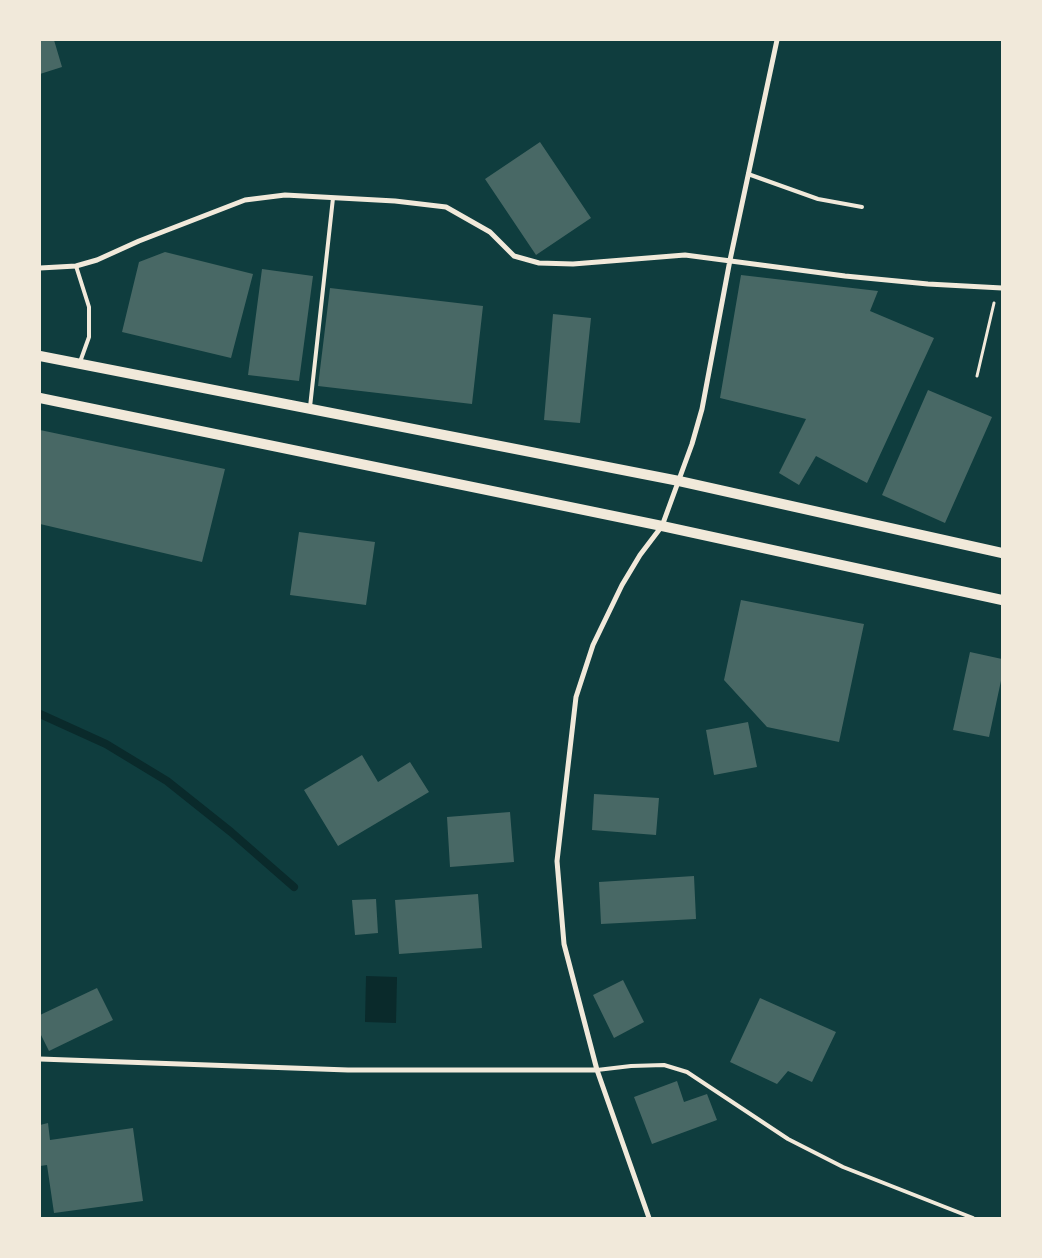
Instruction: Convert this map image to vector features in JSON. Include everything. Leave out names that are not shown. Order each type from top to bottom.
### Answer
[{"type":"main road","points":[[40,356],[678,482],[1002,552]]},
{"type":"main road","points":[[40,398],[662,526],[1002,600]]},
{"type":"street","points":[[649,1218],[597,1070],[564,944],[557,861],[576,697],[592,645],[622,585],[640,555],[662,526],[692,444],[702,409],[730,260],[777,40]]},
{"type":"street","points":[[40,268],[76,266],[97,260],[139,241],[245,200],[285,195],[395,201],[446,206],[490,232],[514,256],[539,263],[573,264],[684,255],[845,276],[928,284],[1000,288]]},
{"type":"street","points":[[40,1059],[348,1070],[597,1070]]},
{"type":"lane","points":[[748,174],[818,199],[862,207]]},
{"type":"lane","points":[[310,409],[333,198]]},
{"type":"lane","points":[[76,266],[88,307],[89,337],[80,364]]},
{"type":"lane","points":[[597,1070],[664,1065],[687,1072],[788,1139],[843,1167],[973,1218]]},
{"type":"path","points":[[977,376],[1000,288]]},
{"type":"water","points":[[366,976],[397,977],[396,1023],[365,1022]]},
{"type":"building","points":[[40,40],[54,40],[62,67],[40,74]]},
{"type":"building","points":[[540,142],[591,218],[536,255],[485,179]]},
{"type":"building","points":[[165,252],[253,274],[231,358],[122,332],[139,262]]},
{"type":"building","points":[[262,269],[313,276],[299,381],[248,375]]},
{"type":"building","points":[[741,275],[878,291],[870,311],[934,338],[867,483],[816,456],[799,485],[779,473],[806,419],[720,398]]},
{"type":"building","points":[[330,288],[483,306],[472,404],[318,386]]},
{"type":"building","points":[[553,314],[591,318],[580,423],[544,420]]},
{"type":"building","points":[[928,390],[992,417],[945,523],[882,495]]},
{"type":"building","points":[[40,430],[225,469],[202,562],[40,524]]},
{"type":"building","points":[[299,532],[375,542],[366,605],[290,595]]},
{"type":"building","points":[[741,600],[864,624],[839,742],[767,727],[724,680]]},
{"type":"building","points":[[970,652],[1002,659],[1002,676],[989,737],[953,730]]},
{"type":"building","points":[[748,722],[757,767],[714,775],[706,730]]},
{"type":"building","points":[[362,755],[378,782],[410,762],[429,792],[338,846],[304,790]]},
{"type":"building","points":[[594,794],[659,798],[656,835],[592,830]]},
{"type":"building","points":[[510,812],[514,862],[450,867],[447,817]]},
{"type":"building","points":[[694,876],[696,919],[601,924],[599,882]]},
{"type":"building","points":[[478,894],[482,948],[399,954],[395,900]]},
{"type":"building","points":[[376,899],[378,933],[355,935],[352,900]]},
{"type":"building","points":[[623,980],[644,1022],[614,1038],[593,995]]},
{"type":"building","points":[[97,988],[113,1020],[49,1051],[40,1033],[40,1015]]},
{"type":"building","points":[[760,998],[836,1032],[812,1082],[788,1071],[777,1084],[730,1062]]},
{"type":"building","points":[[677,1081],[684,1102],[707,1094],[717,1120],[652,1144],[634,1097]]},
{"type":"building","points":[[48,1123],[50,1140],[133,1128],[143,1201],[54,1213],[47,1165],[40,1166],[40,1125]]},
{"type":"waterway","points":[[40,714],[106,744],[167,781],[231,832],[294,887]]}]
